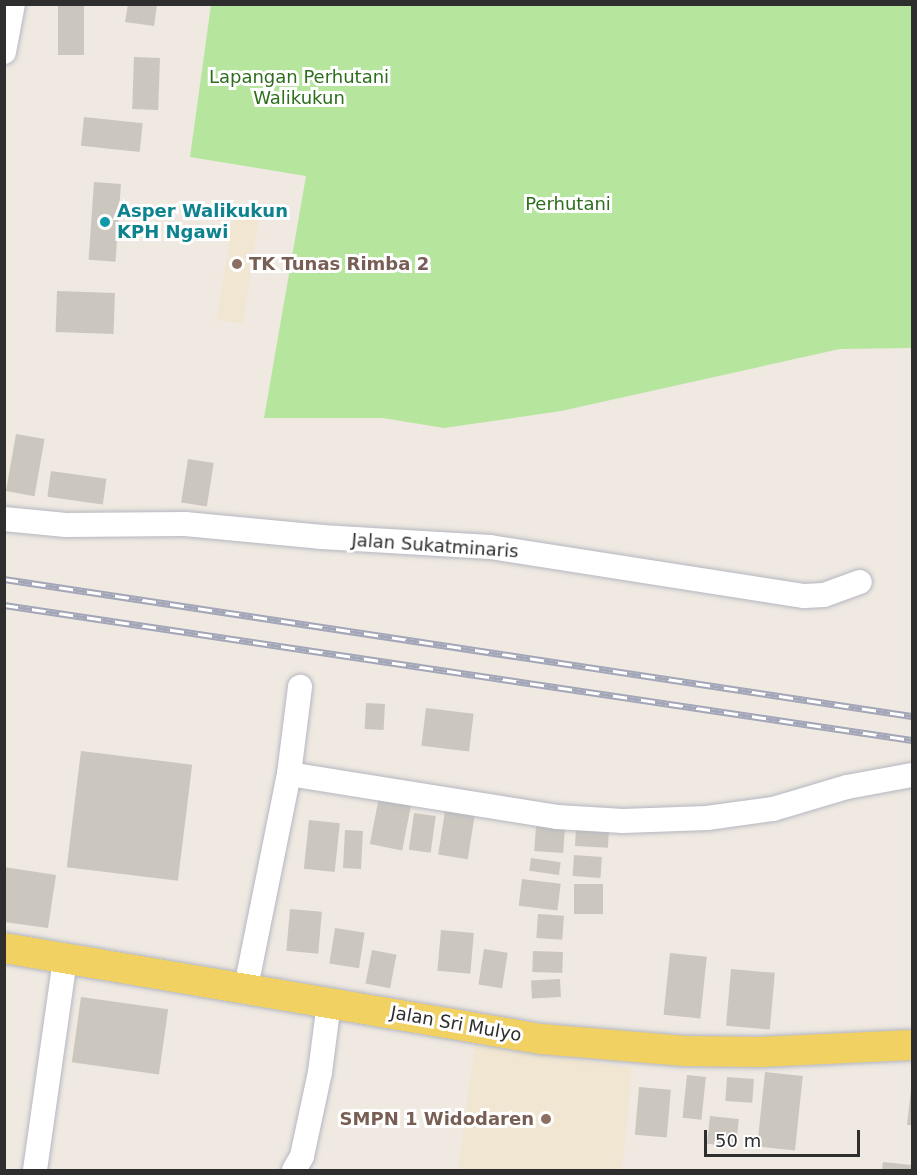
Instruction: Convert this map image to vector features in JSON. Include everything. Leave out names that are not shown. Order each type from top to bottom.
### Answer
[{"type":"main road","name":"Jalan Sri Mulyo","points":[[4,948],[246,987],[541,1039],[684,1051],[760,1052],[912,1045]]},
{"type":"street","points":[[4,52],[13,4]]},
{"type":"street","name":"Jalan Sukatminaris","points":[[4,519],[66,525],[185,524],[322,537],[490,547],[804,596],[824,595],[860,582]]},
{"type":"street","points":[[246,987],[289,774],[300,687]]},
{"type":"street","points":[[289,774],[557,818],[623,820],[706,818],[773,809],[847,787],[912,775]]},
{"type":"street","points":[[35,1170],[65,958]]},
{"type":"street","points":[[294,1170],[302,1156],[315,1093],[329,1003]]},
{"type":"shaded area","name":"TK Tunas Rimba 2","points":[[235,205],[261,209],[243,324],[217,320]]},
{"type":"shaded area","name":"SMPN 1 Widodaren","points":[[475,1044],[632,1068],[622,1170],[458,1170]]},
{"type":"green space","name":"Perhutani","points":[[211,5],[912,5],[912,348],[840,349],[561,411],[444,428],[383,418],[264,418],[306,176],[190,157]]},
{"type":"building","points":[[58,4],[84,4],[84,55],[58,55]]},
{"type":"building","points":[[128,4],[157,5],[154,26],[125,22]]},
{"type":"building","points":[[134,57],[160,58],[158,110],[132,109]]},
{"type":"building","points":[[84,117],[143,123],[140,152],[81,146]]},
{"type":"building","name":"Asper Walikukun KPH Ngawi","points":[[94,182],[121,184],[115,262],[89,260]]},
{"type":"building","points":[[57,291],[115,293],[114,334],[56,332]]},
{"type":"building","points":[[16,434],[45,439],[34,496],[6,491]]},
{"type":"building","points":[[188,459],[214,463],[207,507],[181,502]]},
{"type":"building","points":[[51,471],[106,479],[103,505],[47,497]]},
{"type":"building","points":[[366,703],[385,704],[384,730],[365,729]]},
{"type":"building","points":[[426,708],[474,714],[469,752],[421,746]]},
{"type":"building","points":[[81,751],[192,765],[178,881],[67,867]]},
{"type":"building","points":[[379,797],[411,803],[402,850],[370,844]]},
{"type":"building","points":[[445,811],[475,816],[468,859],[438,854]]},
{"type":"building","points":[[414,813],[436,816],[431,853],[409,850]]},
{"type":"building","points":[[309,820],[340,823],[335,872],[304,869]]},
{"type":"building","points":[[536,826],[565,828],[563,853],[534,851]]},
{"type":"building","points":[[576,827],[609,829],[608,848],[575,846]]},
{"type":"building","points":[[345,830],[363,831],[361,869],[343,868]]},
{"type":"building","points":[[574,855],[602,857],[600,878],[573,876]]},
{"type":"building","points":[[531,858],[561,862],[559,875],[529,871]]},
{"type":"building","points":[[4,867],[56,875],[48,928],[4,922]]},
{"type":"building","points":[[522,879],[561,884],[557,911],[519,906]]},
{"type":"building","points":[[574,884],[603,884],[603,914],[574,914]]},
{"type":"building","points":[[290,909],[322,912],[318,954],[286,951]]},
{"type":"building","points":[[538,914],[564,916],[562,940],[536,938]]},
{"type":"building","points":[[335,928],[365,933],[359,968],[329,964]]},
{"type":"building","points":[[441,930],[474,933],[470,974],[437,971]]},
{"type":"building","points":[[484,949],[508,953],[502,988],[478,985]]},
{"type":"building","points":[[372,950],[397,955],[390,988],[366,983]]},
{"type":"building","points":[[533,951],[563,952],[562,973],[532,972]]},
{"type":"building","points":[[670,953],[707,957],[700,1019],[664,1015]]},
{"type":"building","points":[[731,969],[775,973],[770,1030],[726,1026]]},
{"type":"building","points":[[560,979],[561,997],[532,998],[531,981]]},
{"type":"building","points":[[81,997],[168,1009],[159,1075],[72,1062]]},
{"type":"building","points":[[765,1072],[803,1076],[795,1151],[757,1147]]},
{"type":"building","points":[[687,1075],[706,1077],[701,1120],[683,1118]]},
{"type":"building","points":[[727,1077],[754,1079],[752,1103],[725,1101]]},
{"type":"building","points":[[639,1087],[671,1090],[667,1138],[635,1135]]},
{"type":"building","points":[[911,1090],[912,1125],[907,1125]]},
{"type":"building","points":[[710,1116],[739,1119],[736,1147],[707,1144]]},
{"type":"building","points":[[883,1162],[912,1165],[912,1170],[882,1170]]},
{"type":"railway","points":[[4,579],[912,716]]},
{"type":"railway","points":[[4,605],[912,740]]},
{"type":"place","name":"Asper Walikukun KPH Ngawi","points":[[105,222]]},
{"type":"place","name":"TK Tunas Rimba 2","points":[[237,264]]},
{"type":"place","name":"SMPN 1 Widodaren","points":[[546,1119]]},
{"type":"park label","name":"Lapangan Perhutani Walikukun","points":[[299,88]]}]
